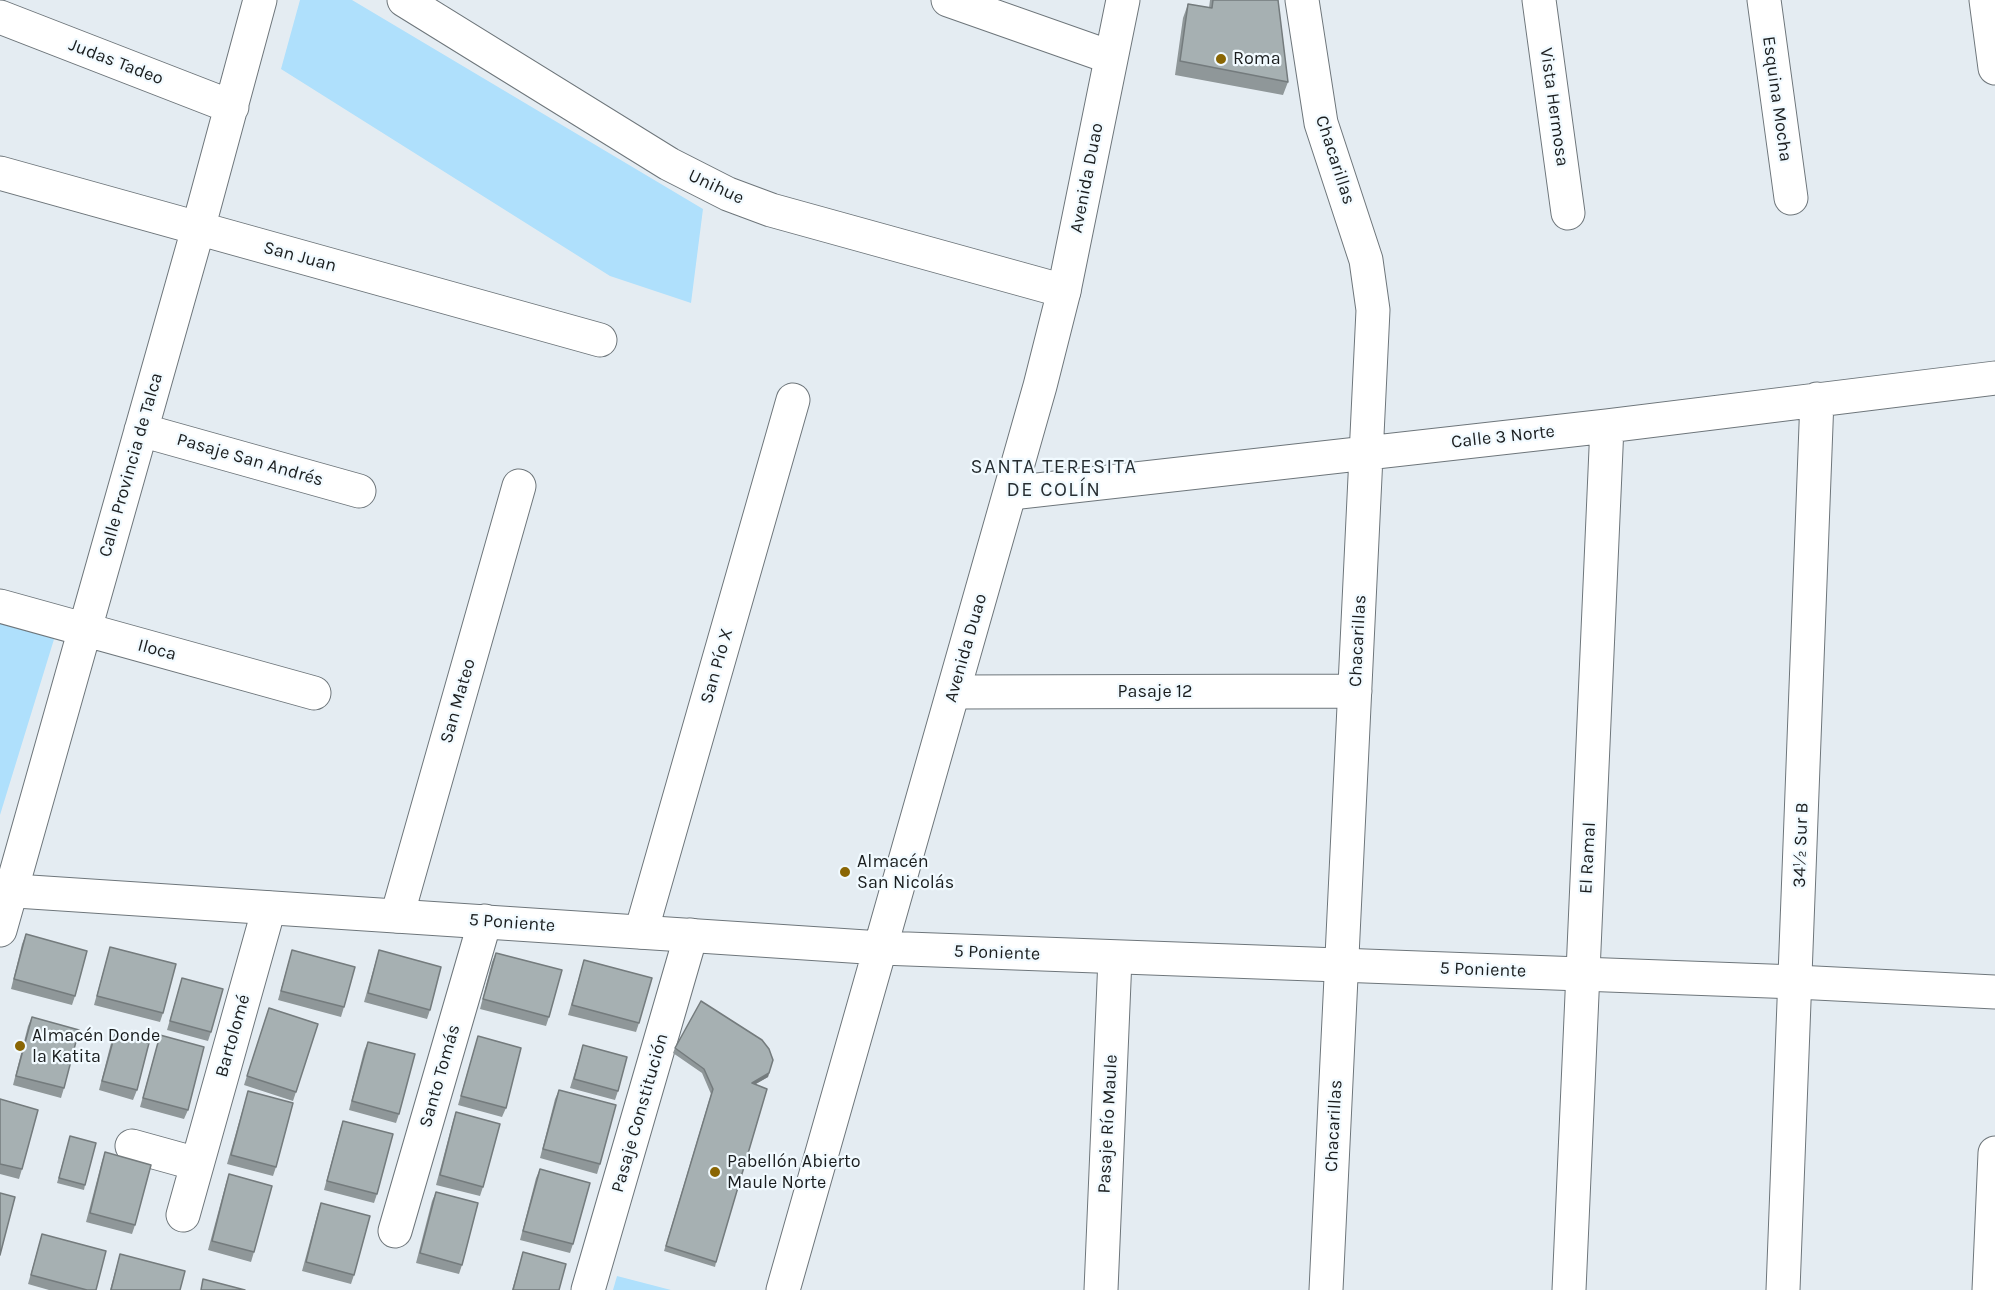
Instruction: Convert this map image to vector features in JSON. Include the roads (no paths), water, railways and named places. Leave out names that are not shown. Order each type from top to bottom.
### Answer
[{"type":"street","name":"Calle Provincia de Talca","points":[[0,930],[6,891],[84,630],[198,229],[260,0]]},
{"type":"street","name":"Unihue","points":[[404,0],[669,164],[728,194],[771,210],[1064,291]]},
{"type":"street","points":[[948,0],[1110,57]]},
{"type":"street","name":"Avenida Duao","points":[[783,1290],[1011,493],[1064,291],[1123,0]]},
{"type":"street","name":"Chacarillas","points":[[1302,0],[1321,123],[1358,232],[1371,287],[1373,333],[1326,1290]]},
{"type":"street","name":"Vista Hermosa","points":[[1539,0],[1568,213]]},
{"type":"street","name":"Esquina Mocha","points":[[1764,0],[1791,198]]},
{"type":"street","points":[[1986,0],[1995,68]]},
{"type":"street","name":"Judas Tadeo","points":[[0,17],[232,106]]},
{"type":"street","name":"San Juan","points":[[0,173],[600,340]]},
{"type":"street","name":"Calle 3 Norte","points":[[1011,493],[1607,426],[1995,378]]},
{"type":"street","name":"34½ Sur B","points":[[1783,1290],[1817,399]]},
{"type":"street","name":"San Pío X","points":[[641,932],[793,400]]},
{"type":"street","name":"El Ramal","points":[[1569,1290],[1607,426]]},
{"type":"street","name":"Pasaje San Andrés","points":[[141,430],[358,491]]},
{"type":"street","name":"San Mateo","points":[[397,916],[519,486]]},
{"type":"street","name":"Iloca","points":[[0,606],[315,693]]},
{"type":"street","name":"Pasaje 12","points":[[954,692],[1356,691]]},
{"type":"street","name":"5 Poniente","points":[[6,891],[881,948],[1583,973],[1995,992]]},
{"type":"street","name":"Bartolomé","points":[[183,1215],[269,908]]},
{"type":"street","name":"Santo Tomás","points":[[395,1231],[485,921]]},
{"type":"street","name":"Pasaje Constitución","points":[[588,1290],[691,935]]},
{"type":"street","name":"Pasaje Río Maule","points":[[1101,1290],[1115,957]]},
{"type":"street","points":[[132,1146],[197,1164]]},
{"type":"street","points":[[1989,1290],[1995,1153]]},
{"type":"place","name":"Roma","points":[[1221,59]]},
{"type":"place","name":"Almacén San Nicolás","points":[[845,872]]},
{"type":"place","name":"Almacén Donde la Katita","points":[[20,1046]]},
{"type":"place","name":"Pabellón Abierto Maule Norte","points":[[715,1172]]},
{"type":"district","name":"SANTA TERESITA DE COLÍN","points":[[1054,478]]}]
